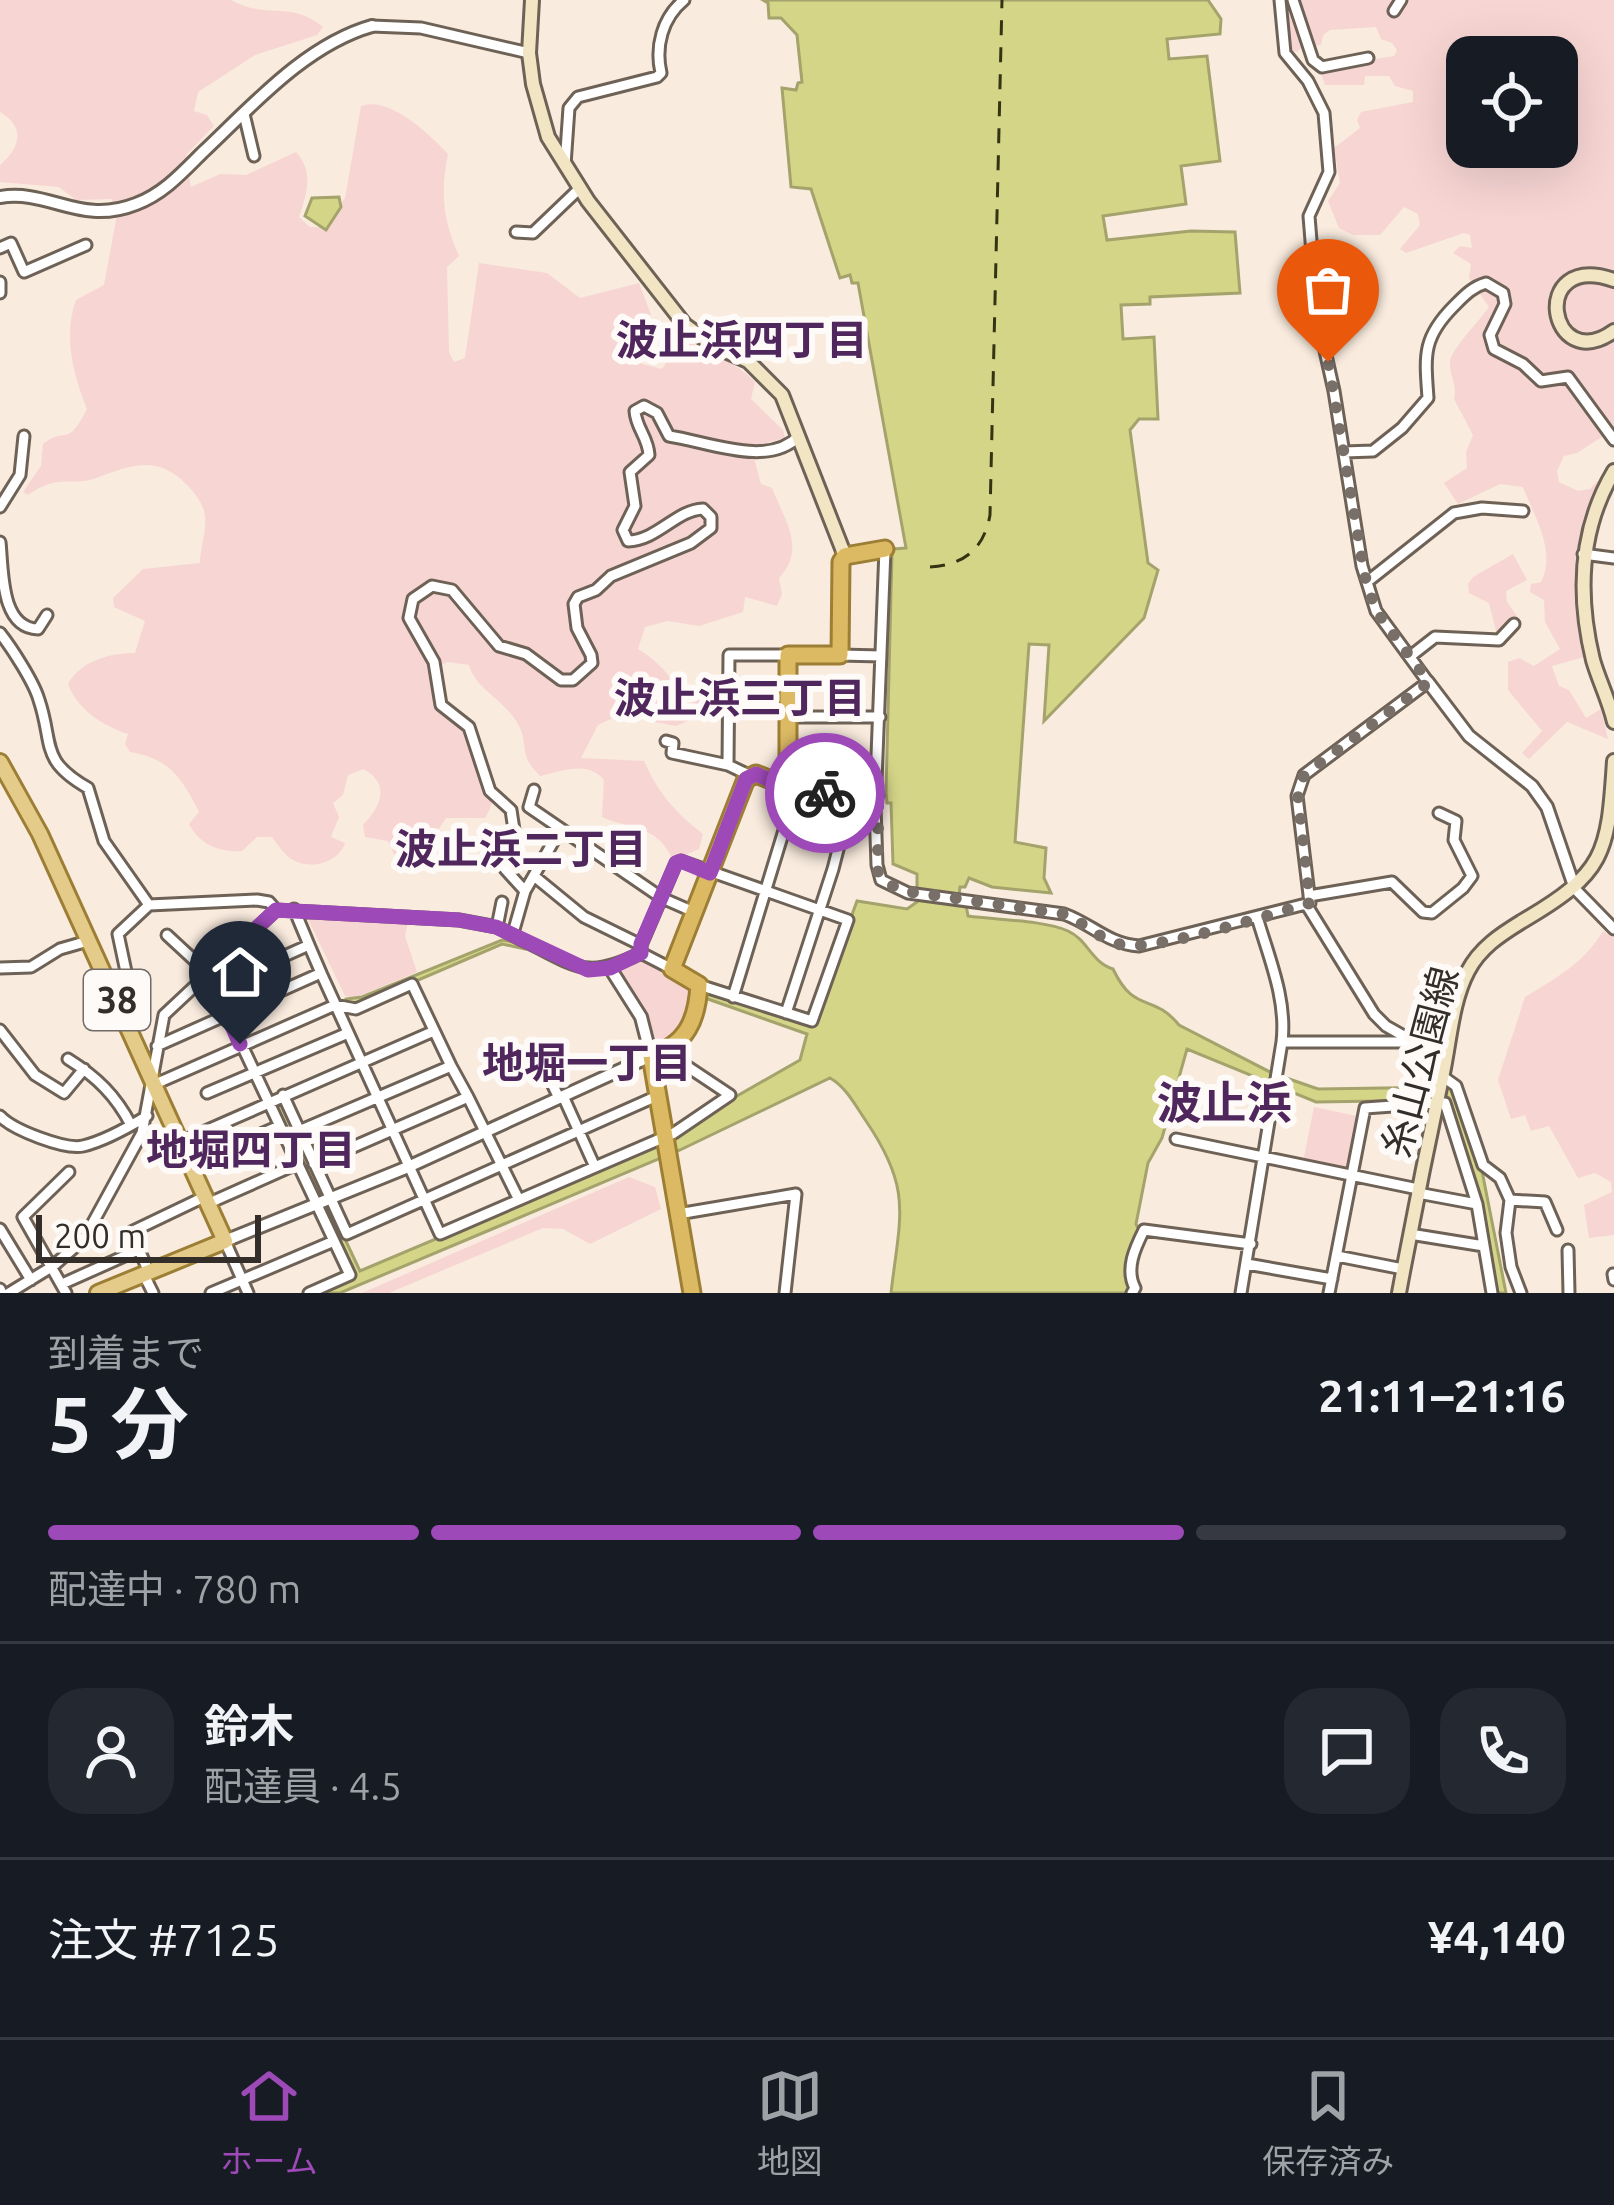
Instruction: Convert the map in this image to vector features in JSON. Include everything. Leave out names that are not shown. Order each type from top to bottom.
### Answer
[{"type":"highway","points":[[692,1293],[657,1096],[657,1054],[695,1020],[699,985],[672,969],[743,784],[756,774],[792,789],[788,655],[840,656],[845,556],[885,549]]},
{"type":"main road","points":[[532,0],[529,53],[548,137],[580,188],[685,325],[714,346],[748,361],[782,395],[845,556]]},
{"type":"main road","points":[[1614,280],[1578,276],[1561,289],[1556,306],[1559,326],[1574,338],[1593,341],[1614,331]]},
{"type":"main road","points":[[1614,471],[1587,530],[1583,554],[1588,632],[1614,722]]},
{"type":"main road","name":"糸山公園線","points":[[1399,1293],[1435,1103],[1468,969],[1499,935],[1575,889],[1605,848],[1614,761]]},
{"type":"main road","name":"38","points":[[0,762],[40,834],[225,1241]]},
{"type":"main road","points":[[98,1293],[225,1241]]},
{"type":"street","points":[[565,165],[569,108],[578,97],[657,77],[661,73],[656,48],[684,0]]},
{"type":"street","points":[[1280,0],[1285,53],[1308,81],[1324,112],[1329,172],[1310,216],[1317,315],[1366,582],[1376,611],[1469,736],[1532,786],[1546,807],[1575,889],[1614,928]]},
{"type":"street","points":[[1293,0],[1313,60],[1322,68],[1368,58]]},
{"type":"street","points":[[1394,11],[1401,0]]},
{"type":"street","points":[[0,197],[28,195],[88,213],[133,206],[176,179],[274,86],[352,32],[372,26],[421,28],[529,53]]},
{"type":"street","points":[[244,114],[254,156]]},
{"type":"street","points":[[516,232],[533,233],[580,188]]},
{"type":"street","points":[[0,248],[11,243],[24,272],[86,245]]},
{"type":"street","points":[[0,282],[0,293]]},
{"type":"street","points":[[1344,452],[1373,452],[1428,398],[1425,370],[1432,331],[1467,293],[1486,283],[1503,293],[1505,304],[1490,335],[1494,349],[1541,381],[1568,376],[1614,440]]},
{"type":"street","points":[[525,892],[505,869],[514,830],[511,810],[490,791],[469,727],[441,705],[434,662],[410,618],[413,599],[432,586],[452,590],[499,646],[526,654],[561,680],[573,680],[592,663],[577,628],[574,604],[578,597],[596,590],[611,576],[691,543],[711,528],[711,518],[703,509],[690,510],[643,541],[628,541],[623,530],[635,496],[630,472],[649,455],[635,410],[644,406],[657,412],[669,436],[760,454],[789,446],[799,436]]},
{"type":"street","points":[[0,507],[20,476],[24,436]]},
{"type":"street","points":[[1366,582],[1454,513],[1482,508],[1523,511]]},
{"type":"street","points":[[0,542],[2,586],[20,623],[33,630],[47,615]]},
{"type":"street","points":[[885,549],[878,874],[898,890],[1064,914],[1118,944],[1139,946],[1392,881],[1423,912],[1432,913],[1472,876],[1454,839],[1456,820],[1439,813]]},
{"type":"street","points":[[1583,554],[1614,558]]},
{"type":"street","points":[[1412,656],[1435,637],[1499,640],[1514,624]]},
{"type":"street","points":[[0,633],[40,700],[43,728],[57,762],[64,774],[88,788],[104,841],[149,905]]},
{"type":"street","points":[[728,765],[729,656],[788,655]]},
{"type":"street","points":[[840,656],[881,656]]},
{"type":"street","points":[[1429,682],[1304,775],[1298,796],[1308,900],[1374,1014],[1445,1060]]},
{"type":"street","points":[[788,717],[880,717]]},
{"type":"street","points":[[666,742],[673,743],[672,753],[728,765],[751,776]]},
{"type":"street","points":[[733,998],[792,789],[878,795]]},
{"type":"street","points":[[534,790],[528,805],[560,830],[662,898],[694,912]]},
{"type":"street","points":[[787,1013],[852,795]]},
{"type":"street","points":[[790,808],[846,822]]},
{"type":"street","points":[[513,933],[525,892],[560,830]]},
{"type":"street","points":[[4,1292],[53,1266],[84,1239],[142,1133],[164,1015],[276,910],[459,920],[513,933],[588,970],[610,968],[641,949],[676,863],[681,861],[848,920],[812,1021],[699,985]]},
{"type":"street","points":[[534,876],[584,917],[672,969]]},
{"type":"street","points":[[117,999],[128,981],[118,934],[149,905],[256,900],[269,902],[276,910]]},
{"type":"street","points":[[496,927],[502,902]]},
{"type":"street","points":[[294,910],[440,1234],[595,1167],[665,1144],[730,1095],[657,1054],[610,968]]},
{"type":"street","points":[[1241,1293],[1285,1023],[1257,917]]},
{"type":"street","points":[[167,935],[208,973],[350,1275],[310,1293]]},
{"type":"street","points":[[0,968],[31,967],[60,949],[88,941]]},
{"type":"street","points":[[214,987],[309,945]]},
{"type":"street","points":[[158,1046],[321,973]]},
{"type":"street","points":[[153,1085],[335,1005],[356,1009],[412,984],[519,1200]]},
{"type":"street","points":[[0,1030],[35,1075],[64,1093],[84,1069]]},
{"type":"street","points":[[181,1142],[434,1031]]},
{"type":"street","points":[[207,1093],[348,1033]]},
{"type":"street","points":[[1282,1042],[1414,1042]]},
{"type":"street","points":[[248,1293],[225,1241],[408,1167],[657,1054]]},
{"type":"street","points":[[68,1059],[119,1103],[131,1125]]},
{"type":"street","points":[[299,1131],[451,1066]]},
{"type":"street","points":[[544,1067],[595,1167]]},
{"type":"street","points":[[1442,1076],[1456,1086],[1483,1165],[1500,1178],[1510,1200],[1506,1233],[1511,1268],[1521,1293]]},
{"type":"street","points":[[283,1095],[346,1234],[657,1096]]},
{"type":"street","points":[[314,1163],[468,1097]]},
{"type":"street","points":[[1329,1293],[1365,1108],[1445,1103],[1477,1204],[1492,1293]]},
{"type":"street","points":[[0,1116],[32,1135],[80,1148],[147,1116]]},
{"type":"street","points":[[190,1165],[279,1126]]},
{"type":"street","points":[[1176,1139],[1477,1204]]},
{"type":"street","points":[[152,1293],[131,1232],[297,1164]]},
{"type":"street","points":[[68,1172],[23,1217],[64,1288],[138,1250]]},
{"type":"street","points":[[679,1214],[796,1194],[785,1293]]},
{"type":"street","points":[[1510,1200],[1545,1202],[1557,1230]]},
{"type":"street","points":[[0,1228],[31,1280]]},
{"type":"street","points":[[1132,1293],[1135,1288],[1129,1277],[1144,1230],[1251,1244]]},
{"type":"street","points":[[1410,1234],[1484,1246]]},
{"type":"street","points":[[211,1293],[334,1241]]},
{"type":"street","points":[[1568,1250],[1568,1293]]},
{"type":"street","points":[[1336,1256],[1403,1269]]},
{"type":"street","points":[[1247,1264],[1332,1279]]},
{"type":"shaded area","points":[[0,0],[231,0],[311,19],[323,27],[317,35],[255,55],[198,92],[194,111],[207,115],[214,126],[186,155],[191,187],[220,174],[246,175],[296,152],[307,175],[299,217],[310,227],[323,227],[345,198],[361,106],[384,106],[408,119],[448,154],[445,206],[459,256],[447,267],[449,352],[454,362],[465,358],[479,263],[547,273],[580,298],[639,283],[651,315],[631,327],[642,364],[662,369],[683,337],[755,382],[751,399],[783,430],[785,438],[751,447],[761,484],[772,488],[792,545],[779,578],[782,594],[777,606],[745,597],[743,612],[699,626],[668,621],[645,627],[638,649],[666,672],[682,705],[695,700],[697,683],[705,683],[709,712],[676,726],[619,715],[598,725],[581,758],[644,761],[669,802],[703,834],[699,849],[673,860],[652,834],[602,817],[604,780],[590,770],[540,776],[526,755],[518,724],[469,665],[447,662],[430,672],[435,707],[481,756],[493,786],[492,802],[485,818],[446,818],[424,851],[395,856],[388,841],[365,837],[363,825],[375,811],[380,788],[363,769],[348,775],[343,795],[333,803],[339,817],[331,837],[345,843],[330,860],[300,863],[272,837],[257,837],[242,851],[218,849],[193,831],[189,824],[199,812],[173,772],[155,759],[130,752],[125,744],[128,734],[84,709],[68,684],[88,664],[135,653],[145,621],[114,607],[113,598],[143,569],[200,563],[205,516],[186,484],[154,466],[133,466],[90,480],[49,484],[28,495],[23,492],[41,466],[43,444],[70,433],[87,409],[71,355],[70,327],[76,300],[104,285],[116,220],[112,199],[76,200],[59,187],[0,182],[0,165],[16,145],[17,131],[0,112]]},
{"type":"shaded area","points":[[763,0],[1208,0],[1221,19],[1220,34],[1167,39],[1169,59],[1207,56],[1220,161],[1181,166],[1186,204],[1103,216],[1107,240],[1191,231],[1235,232],[1240,293],[1150,297],[1150,304],[1121,305],[1123,339],[1154,337],[1158,419],[1139,419],[1130,430],[1148,563],[1158,570],[1144,618],[1044,721],[1049,645],[1029,644],[1015,842],[1046,848],[1044,878],[1051,893],[992,887],[969,878],[960,887],[958,903],[966,905],[968,916],[1033,922],[1068,931],[1113,969],[1136,998],[1272,1073],[1318,1089],[1450,1087],[1458,1095],[1480,1161],[1506,1293],[1494,1293],[1487,1244],[1446,1100],[1316,1102],[1187,1049],[1162,1138],[1148,1163],[1136,1224],[1140,1232],[1125,1276],[1129,1293],[891,1293],[900,1204],[897,1185],[866,1121],[846,1091],[830,1078],[680,1150],[340,1293],[316,1293],[351,1275],[273,1104],[280,1101],[360,1271],[673,1139],[800,1060],[807,1034],[705,998],[707,993],[813,1022],[857,901],[907,909],[917,902],[917,874],[893,864],[891,803],[887,803],[886,792],[892,553],[906,548],[858,283],[852,283],[850,275],[840,278],[811,189],[791,187],[782,88],[796,90],[802,82],[797,35],[781,18],[769,18],[768,3]]},
{"type":"shaded area","points":[[1284,0],[1614,0],[1614,429],[1564,456],[1557,471],[1559,482],[1578,491],[1590,489],[1597,481],[1604,483],[1577,549],[1577,607],[1584,657],[1552,666],[1559,686],[1569,690],[1586,718],[1601,709],[1608,739],[1567,722],[1529,759],[1522,753],[1542,731],[1508,690],[1508,662],[1519,658],[1534,666],[1560,649],[1545,622],[1544,600],[1530,592],[1531,584],[1541,582],[1545,570],[1542,534],[1523,487],[1500,484],[1458,504],[1444,483],[1467,468],[1466,452],[1473,435],[1454,399],[1450,361],[1489,307],[1469,278],[1471,264],[1453,253],[1460,246],[1472,248],[1470,235],[1406,253],[1400,249],[1420,225],[1418,214],[1404,207],[1380,235],[1353,235],[1339,228],[1328,201],[1340,183],[1334,148],[1360,128],[1361,112],[1413,102],[1413,91],[1395,86],[1389,76],[1365,76],[1364,85],[1325,85],[1319,68],[1394,56],[1397,50],[1381,39],[1376,27],[1330,30],[1321,45],[1291,50]]},
{"type":"shaded area","points":[[339,197],[341,207],[326,230],[305,216],[312,198]]},
{"type":"shaded area","points":[[1513,554],[1527,580],[1506,591],[1507,602],[1522,623],[1514,635],[1497,635],[1489,603],[1469,593],[1468,584]]},
{"type":"shaded area","points":[[306,915],[408,922],[405,936],[417,972],[355,998],[345,996]]},
{"type":"shaded area","points":[[1603,931],[1614,938],[1614,1235],[1589,1238],[1584,1205],[1612,1192],[1611,1182],[1595,1173],[1578,1178],[1549,1126],[1531,1131],[1525,1115],[1511,1119],[1498,1080],[1525,997],[1578,961]]},
{"type":"shaded area","points":[[502,940],[526,944],[525,949],[502,944],[367,1002],[346,1004],[346,999],[362,997]]},
{"type":"shaded area","points":[[643,960],[690,987],[691,1017],[671,1040],[658,1044],[646,1013],[617,973]]},
{"type":"shaded area","points":[[1314,1107],[1357,1116],[1346,1171],[1303,1162]]},
{"type":"shaded area","points":[[629,1177],[655,1187],[661,1209],[590,1244],[563,1229],[543,1228],[389,1293],[362,1293]]},
{"type":"ferry route","points":[[930,567],[953,563],[970,553],[983,537],[990,515],[1002,0]]},
{"type":"way so far","points":[[825,793],[878,795],[878,874],[898,890],[1064,914],[1118,944],[1164,941],[1310,903],[1298,796],[1304,775],[1429,682],[1376,611],[1366,582],[1328,362]]},
{"type":"district","name":"波止浜四丁目","points":[[742,340]]},
{"type":"district","name":"波止浜三丁目","points":[[740,698]]},
{"type":"district","name":"波止浜二丁目","points":[[521,849]]},
{"type":"district","name":"地堀一丁目","points":[[587,1063]]},
{"type":"district","name":"波止浜","points":[[1224,1103]]},
{"type":"district","name":"地堀四丁目","points":[[251,1150]]},
{"type":"route","points":[[240,1044],[208,973],[276,910],[459,920],[496,927],[588,970],[603,970],[641,953],[676,863],[710,873],[746,779],[756,774],[796,791],[825,793]]}]
